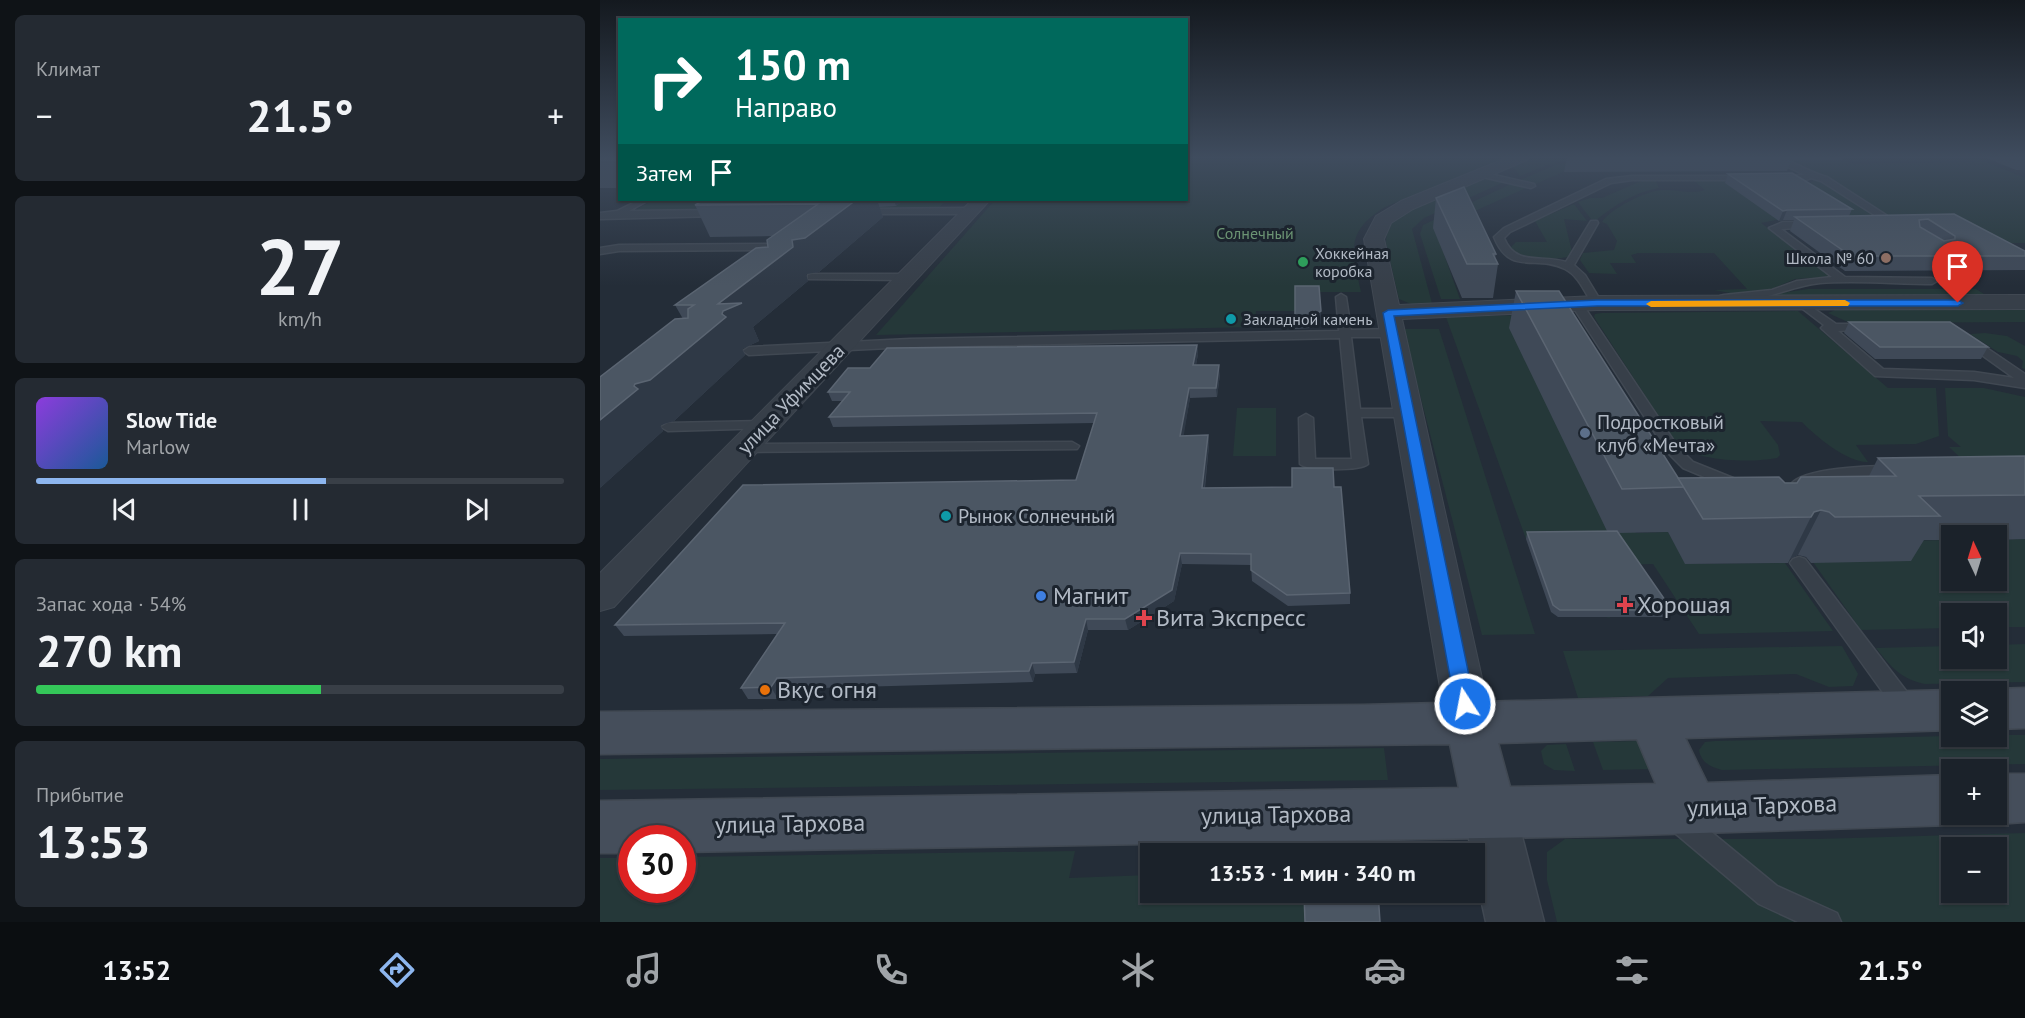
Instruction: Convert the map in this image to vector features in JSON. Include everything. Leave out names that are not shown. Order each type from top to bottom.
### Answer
[{"type":"main road","points":[[2007,709],[2025,708]]},
{"type":"main road","points":[[600,733],[1327,727],[1930,710]]},
{"type":"main road","points":[[1652,718],[1678,808]]},
{"type":"main road","points":[[1469,723],[1490,813]]},
{"type":"main road","points":[[2007,799],[2025,798]]},
{"type":"main road","name":"улица Тархова","points":[[600,827],[1490,813],[1941,800]]},
{"type":"street","points":[[1419,200],[1383,220],[1374,239],[1469,723]]},
{"type":"street","name":"улица Уфимцева","points":[[600,597],[975,205]]},
{"type":"street","points":[[1390,323],[1587,304],[2025,302]]},
{"type":"street","points":[[1490,813],[1515,922]]},
{"type":"lane","points":[[1572,200],[1507,230],[1499,237],[1501,247],[1513,258],[1568,266],[1577,273],[1587,304],[1673,450],[1688,465],[1747,489],[1752,497]]},
{"type":"lane","points":[[1858,200],[1898,225],[1872,224]]},
{"type":"lane","points":[[616,214],[643,201]]},
{"type":"lane","points":[[854,212],[975,205]]},
{"type":"lane","points":[[600,215],[723,213]]},
{"type":"lane","points":[[1568,266],[1575,259],[1594,223]]},
{"type":"lane","points":[[1828,224],[1784,225],[1774,228],[1841,279]]},
{"type":"lane","points":[[600,251],[619,248],[783,249],[775,260]]},
{"type":"lane","points":[[812,278],[908,277]]},
{"type":"lane","points":[[1689,304],[1774,293],[1807,281],[1841,279],[1932,281]]},
{"type":"lane","points":[[1306,418],[1308,464],[1360,464],[1341,297]]},
{"type":"lane","points":[[1803,304],[1832,326]]},
{"type":"lane","points":[[749,351],[843,345],[1345,333],[1390,323]]},
{"type":"lane","points":[[1879,326],[1832,326],[1827,328],[1880,373],[1974,376],[2025,382]]},
{"type":"lane","points":[[1954,330],[2025,382]]},
{"type":"lane","points":[[1354,413],[1407,413]]},
{"type":"lane","points":[[668,427],[767,425]]},
{"type":"lane","points":[[744,448],[1072,446]]},
{"type":"lane","points":[[1780,488],[1791,488],[1818,476],[1856,471],[1903,470]]},
{"type":"lane","points":[[1799,563],[1853,638],[1930,710]]},
{"type":"lane","points":[[1678,808],[1768,895],[1828,922]]},
{"type":"green space","name":"Солнечный","points":[[1402,200],[1385,207],[1372,216],[1357,234],[1354,253],[1361,292],[1319,292],[1295,311],[1256,311],[1255,327],[876,335],[994,201]]},
{"type":"green space","points":[[1464,200],[1424,218],[1412,229],[1433,307],[1416,306],[1399,299],[1386,243],[1391,223],[1422,202]]},
{"type":"green space","points":[[1477,200],[1499,200],[1435,229],[1460,299],[1441,299],[1420,234],[1423,225]]},
{"type":"green space","points":[[1626,200],[1596,220],[1591,219],[1578,202]]},
{"type":"green space","points":[[1633,200],[1852,200],[1878,216],[1872,219],[1776,220],[1761,223],[1828,273],[1827,277],[1795,279],[1767,291],[1735,294],[1714,290],[1747,289],[1714,253],[1638,253],[1631,255],[1636,263],[1610,263],[1617,274],[1589,273],[1580,260],[1583,253],[1614,250],[1617,241],[1607,224],[1602,222],[1621,206]]},
{"type":"green space","points":[[1862,200],[2025,200],[2025,243],[1999,243],[1889,216]]},
{"type":"green space","points":[[651,201],[946,201],[936,210],[700,207],[687,211],[641,211],[637,209]]},
{"type":"green space","points":[[1574,204],[1587,221],[1564,219],[1571,256],[1556,259],[1530,257],[1510,248],[1516,242],[1547,242],[1535,221]]},
{"type":"green space","points":[[1808,289],[1976,289],[1987,296],[1736,300]]},
{"type":"green space","points":[[2025,307],[2025,322],[1850,323],[1828,313],[1838,309]]},
{"type":"green space","points":[[1798,311],[1888,388],[1936,388],[1939,436],[1916,444],[1856,445],[1868,462],[1842,453],[1823,441],[1802,422],[1760,421],[1778,445],[1780,455],[1777,458],[1724,460],[1696,454],[1676,443],[1594,317],[1595,314],[1602,313]]},
{"type":"green space","points":[[1562,314],[1636,533],[1668,532],[1686,564],[1785,563],[1833,631],[1699,634],[1653,564],[1614,565],[1590,572],[1610,618],[1602,616],[1576,539],[1526,539],[1446,317]]},
{"type":"green space","points":[[1403,329],[1439,329],[1535,634],[1482,635]]},
{"type":"green space","points":[[1985,333],[2007,336],[2025,346],[2025,369],[2022,368],[2023,361],[2017,356],[1998,352],[1970,334]]},
{"type":"green space","points":[[1945,388],[1984,388],[2025,397],[2025,461],[1965,462],[1949,447],[1961,447],[1948,436]]},
{"type":"green space","points":[[1237,408],[1276,408],[1276,456],[1233,456]]},
{"type":"green space","points":[[2025,539],[2025,627],[2007,627],[2007,603],[1941,603],[1941,628],[1861,630],[1813,562],[1892,541],[1941,540],[1941,591],[2007,591],[2007,540]]},
{"type":"green space","points":[[2025,644],[2025,682],[1941,681],[1941,684],[1925,684],[1909,679],[1897,671],[1876,648],[1941,646],[1941,669],[2007,669],[2007,645]]},
{"type":"green space","points":[[1842,646],[1858,674],[1853,686],[1829,687],[1796,674],[1668,678],[1648,696],[1578,698],[1563,651]]},
{"type":"green space","points":[[2007,735],[2025,735],[2025,764],[2007,764],[2007,759],[1941,759],[1941,766],[1722,770],[1707,764],[1699,750],[1705,742],[1941,736],[1941,747],[2007,747]]},
{"type":"green space","points":[[1640,741],[1656,769],[1603,770],[1593,742]]},
{"type":"green space","points":[[1566,744],[1575,771],[1554,770],[1544,764],[1541,751],[1547,745]]},
{"type":"green space","points":[[1384,748],[1388,780],[600,790],[600,759]]},
{"type":"green space","points":[[2025,833],[2025,922],[1557,922],[1547,880],[1547,852],[1565,839],[1817,839]]},
{"type":"green space","points":[[1075,851],[1069,878],[1140,875],[1140,903],[1304,903],[1305,922],[600,922],[600,858],[618,858],[618,903],[696,903],[696,857]]},
{"type":"building","points":[[1437,200],[1470,200],[1496,254],[1493,254],[1498,264],[1467,264]]},
{"type":"building","points":[[1767,200],[1837,200],[1852,209],[1787,210],[1783,211]]},
{"type":"building","points":[[702,201],[855,201],[805,238],[792,240],[793,247],[718,304],[742,303],[723,311],[722,314],[726,317],[650,380],[635,384],[634,386],[638,389],[600,420],[600,377],[675,319],[688,318],[688,309],[694,305],[675,305],[756,248],[768,247],[767,240],[818,204],[695,205]]},
{"type":"building","points":[[1954,214],[2025,251],[2025,256],[1851,256],[1795,217]],"holes":[[[1928,219],[1955,236],[1955,239],[1944,241],[1920,227],[1919,220]]]},
{"type":"building","points":[[1295,286],[1319,286],[1321,311],[1311,317],[1295,317]]},
{"type":"building","points":[[1516,291],[1559,291],[1684,487],[1622,489]]},
{"type":"building","points":[[1849,322],[1950,322],[1988,347],[1880,347]]},
{"type":"building","points":[[1197,345],[1193,365],[1219,365],[1216,388],[1189,388],[1180,436],[1208,435],[1202,488],[1292,487],[1292,468],[1333,468],[1334,487],[1341,487],[1350,593],[1287,595],[1251,570],[1251,554],[1180,553],[1172,590],[1125,619],[1086,619],[1074,662],[1032,663],[1029,671],[777,678],[771,687],[741,688],[785,623],[615,625],[743,485],[1076,480],[1097,413],[829,417],[850,392],[828,392],[848,368],[870,368],[887,348]]},
{"type":"building","points":[[2025,456],[2025,495],[1919,496],[1940,516],[1835,517],[1821,510],[1814,512],[1811,517],[1703,519],[1678,478],[1779,477],[1785,483],[1797,483],[1801,477],[1896,476],[1878,458]]},
{"type":"building","points":[[1617,531],[1672,610],[1560,610],[1553,605],[1527,532]]},
{"type":"building","points":[[1304,903],[1379,903],[1380,922],[1305,922]]},
{"type":"slow traffic","points":[[1651,304],[1845,303]]},
{"type":"place","name":"Школа № 60","points":[[1886,258]]},
{"type":"place","name":"Хоккейная коробка","points":[[1303,262]]},
{"type":"place","name":"Закладной камень","points":[[1231,319]]},
{"type":"place","name":"Подростковый клуб «Мечта»","points":[[1585,433]]},
{"type":"place","name":"Рынок Солнечный","points":[[946,516]]},
{"type":"place","name":"Магнит","points":[[1041,596]]},
{"type":"place","name":"Хорошая","points":[[1625,605]]},
{"type":"place","name":"Вита Экспресс","points":[[1144,618]]},
{"type":"place","name":"Вкус огня","points":[[765,690]]},
{"type":"route","points":[[1465,704],[1388,313],[1597,303],[1958,303]]}]
